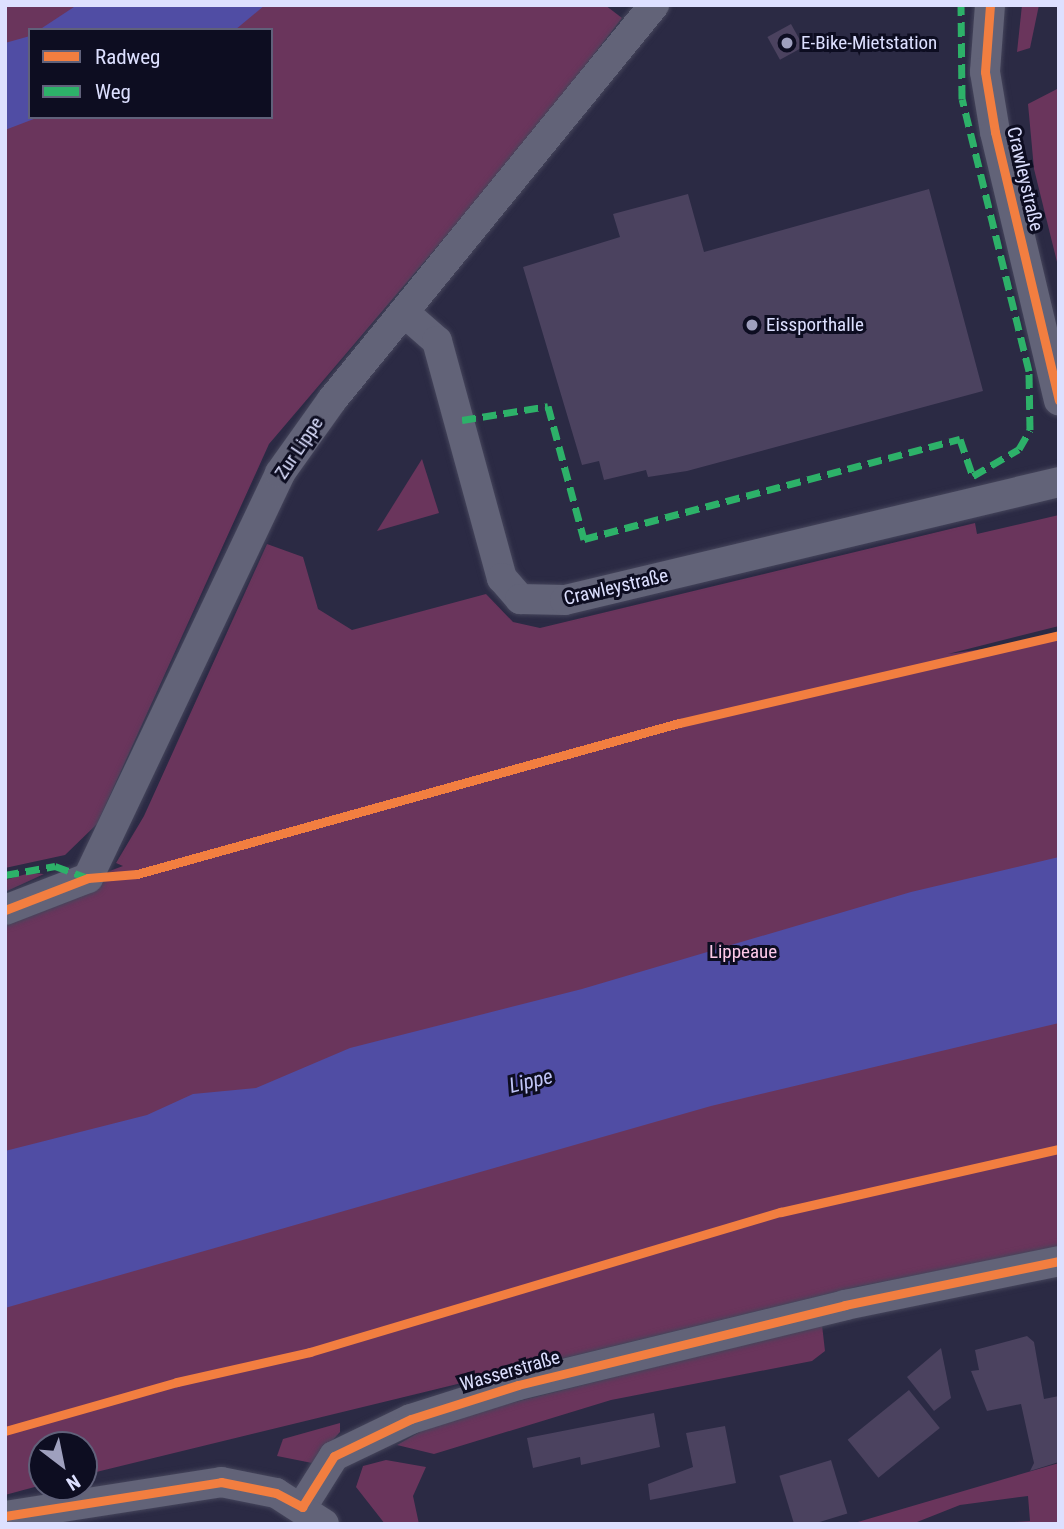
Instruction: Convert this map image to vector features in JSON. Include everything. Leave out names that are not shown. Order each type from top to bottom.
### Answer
[{"type":"street","name":"Zur Lippe","points":[[5,910],[88,878],[280,473],[654,5]]},
{"type":"street","name":"Crawleystraße","points":[[990,5],[985,72],[995,132],[1059,400]]},
{"type":"street","name":"Crawleystraße","points":[[406,314],[437,341],[502,578],[520,600],[565,600],[1059,482]]},
{"type":"street","name":"Wasserstraße","points":[[5,1516],[220,1482],[276,1493],[313,1516],[334,1456],[411,1419],[518,1385],[845,1305],[1059,1261]]},
{"type":"green space","points":[[5,5],[605,5],[622,18],[529,139],[269,444],[97,824],[65,855],[5,868]]},
{"type":"green space","points":[[1022,5],[1039,5],[1030,48],[1017,52]]},
{"type":"green space","points":[[1059,88],[1059,270],[1034,169],[1028,104]]},
{"type":"green space","points":[[422,459],[439,513],[377,531]]},
{"type":"green space","name":"Lippeaue","points":[[1059,515],[1059,626],[948,654],[1059,638],[1059,1247],[856,1287],[98,1472],[98,1431],[28,1431],[28,1489],[5,1495],[5,910],[123,866],[116,863],[144,816],[267,544],[303,557],[318,609],[352,630],[486,594],[513,622],[540,628],[975,523],[977,534]]},
{"type":"green space","points":[[30,873],[44,874],[5,892],[5,880]]},
{"type":"green space","points":[[822,1325],[825,1351],[812,1361],[611,1400],[434,1454],[397,1445],[439,1421]]},
{"type":"green space","points":[[340,1423],[340,1432],[312,1463],[277,1456],[283,1439]]},
{"type":"green space","points":[[386,1460],[426,1467],[413,1496],[419,1524],[385,1524],[356,1487],[363,1466]]},
{"type":"green space","points":[[1059,1463],[1059,1524],[982,1524],[1030,1521],[1028,1496],[960,1505],[912,1524],[851,1524]]},
{"type":"water","points":[[77,5],[265,5],[237,28],[42,28]]},
{"type":"water","points":[[28,37],[28,119],[34,119],[5,130],[5,43]]},
{"type":"water","name":"Lippe","points":[[1059,857],[1059,1023],[711,1106],[5,1308],[5,1151],[147,1115],[193,1094],[256,1088],[350,1048],[582,989],[911,892]]},
{"type":"building","name":"E-Bike-Mietstation","points":[[791,24],[804,47],[780,60],[767,37]]},
{"type":"building","name":"Eissporthalle","points":[[929,189],[983,391],[687,471],[648,477],[646,470],[604,480],[599,461],[582,465],[523,267],[620,237],[613,214],[688,194],[704,252]]},
{"type":"building","points":[[1027,1336],[1034,1342],[1044,1399],[1059,1396],[1059,1462],[1030,1471],[1034,1463],[1021,1404],[987,1411],[971,1371],[979,1370],[975,1350]]},
{"type":"building","points":[[941,1348],[951,1398],[934,1411],[907,1377]]},
{"type":"building","points":[[909,1390],[940,1428],[878,1478],[848,1440]]},
{"type":"building","points":[[654,1413],[660,1447],[581,1465],[580,1457],[533,1468],[527,1438]]},
{"type":"building","points":[[725,1426],[736,1483],[650,1500],[648,1484],[693,1467],[686,1433]]},
{"type":"building","points":[[831,1460],[847,1514],[813,1524],[794,1524],[779,1476]]},
{"type":"marked path","points":[[462,420],[548,406],[584,539],[960,439],[973,476],[1019,449],[1030,430],[1029,371],[962,99],[961,5]]},
{"type":"marked path","points":[[5,875],[55,866],[86,877]]},
{"type":"cycle path","points":[[990,5],[985,72],[995,132],[1059,400]]},
{"type":"cycle path","points":[[5,910],[88,878],[137,874],[679,723],[1059,635]]},
{"type":"cycle path","points":[[5,1431],[177,1382],[310,1352],[781,1212],[1059,1149]]},
{"type":"cycle path","points":[[5,1516],[221,1482],[276,1493],[302,1507],[334,1456],[411,1419],[518,1385],[845,1305],[1059,1261]]},
{"type":"place","name":"E-Bike-Mietstation","points":[[787,43]]},
{"type":"place","name":"Eissporthalle","points":[[752,325]]}]
